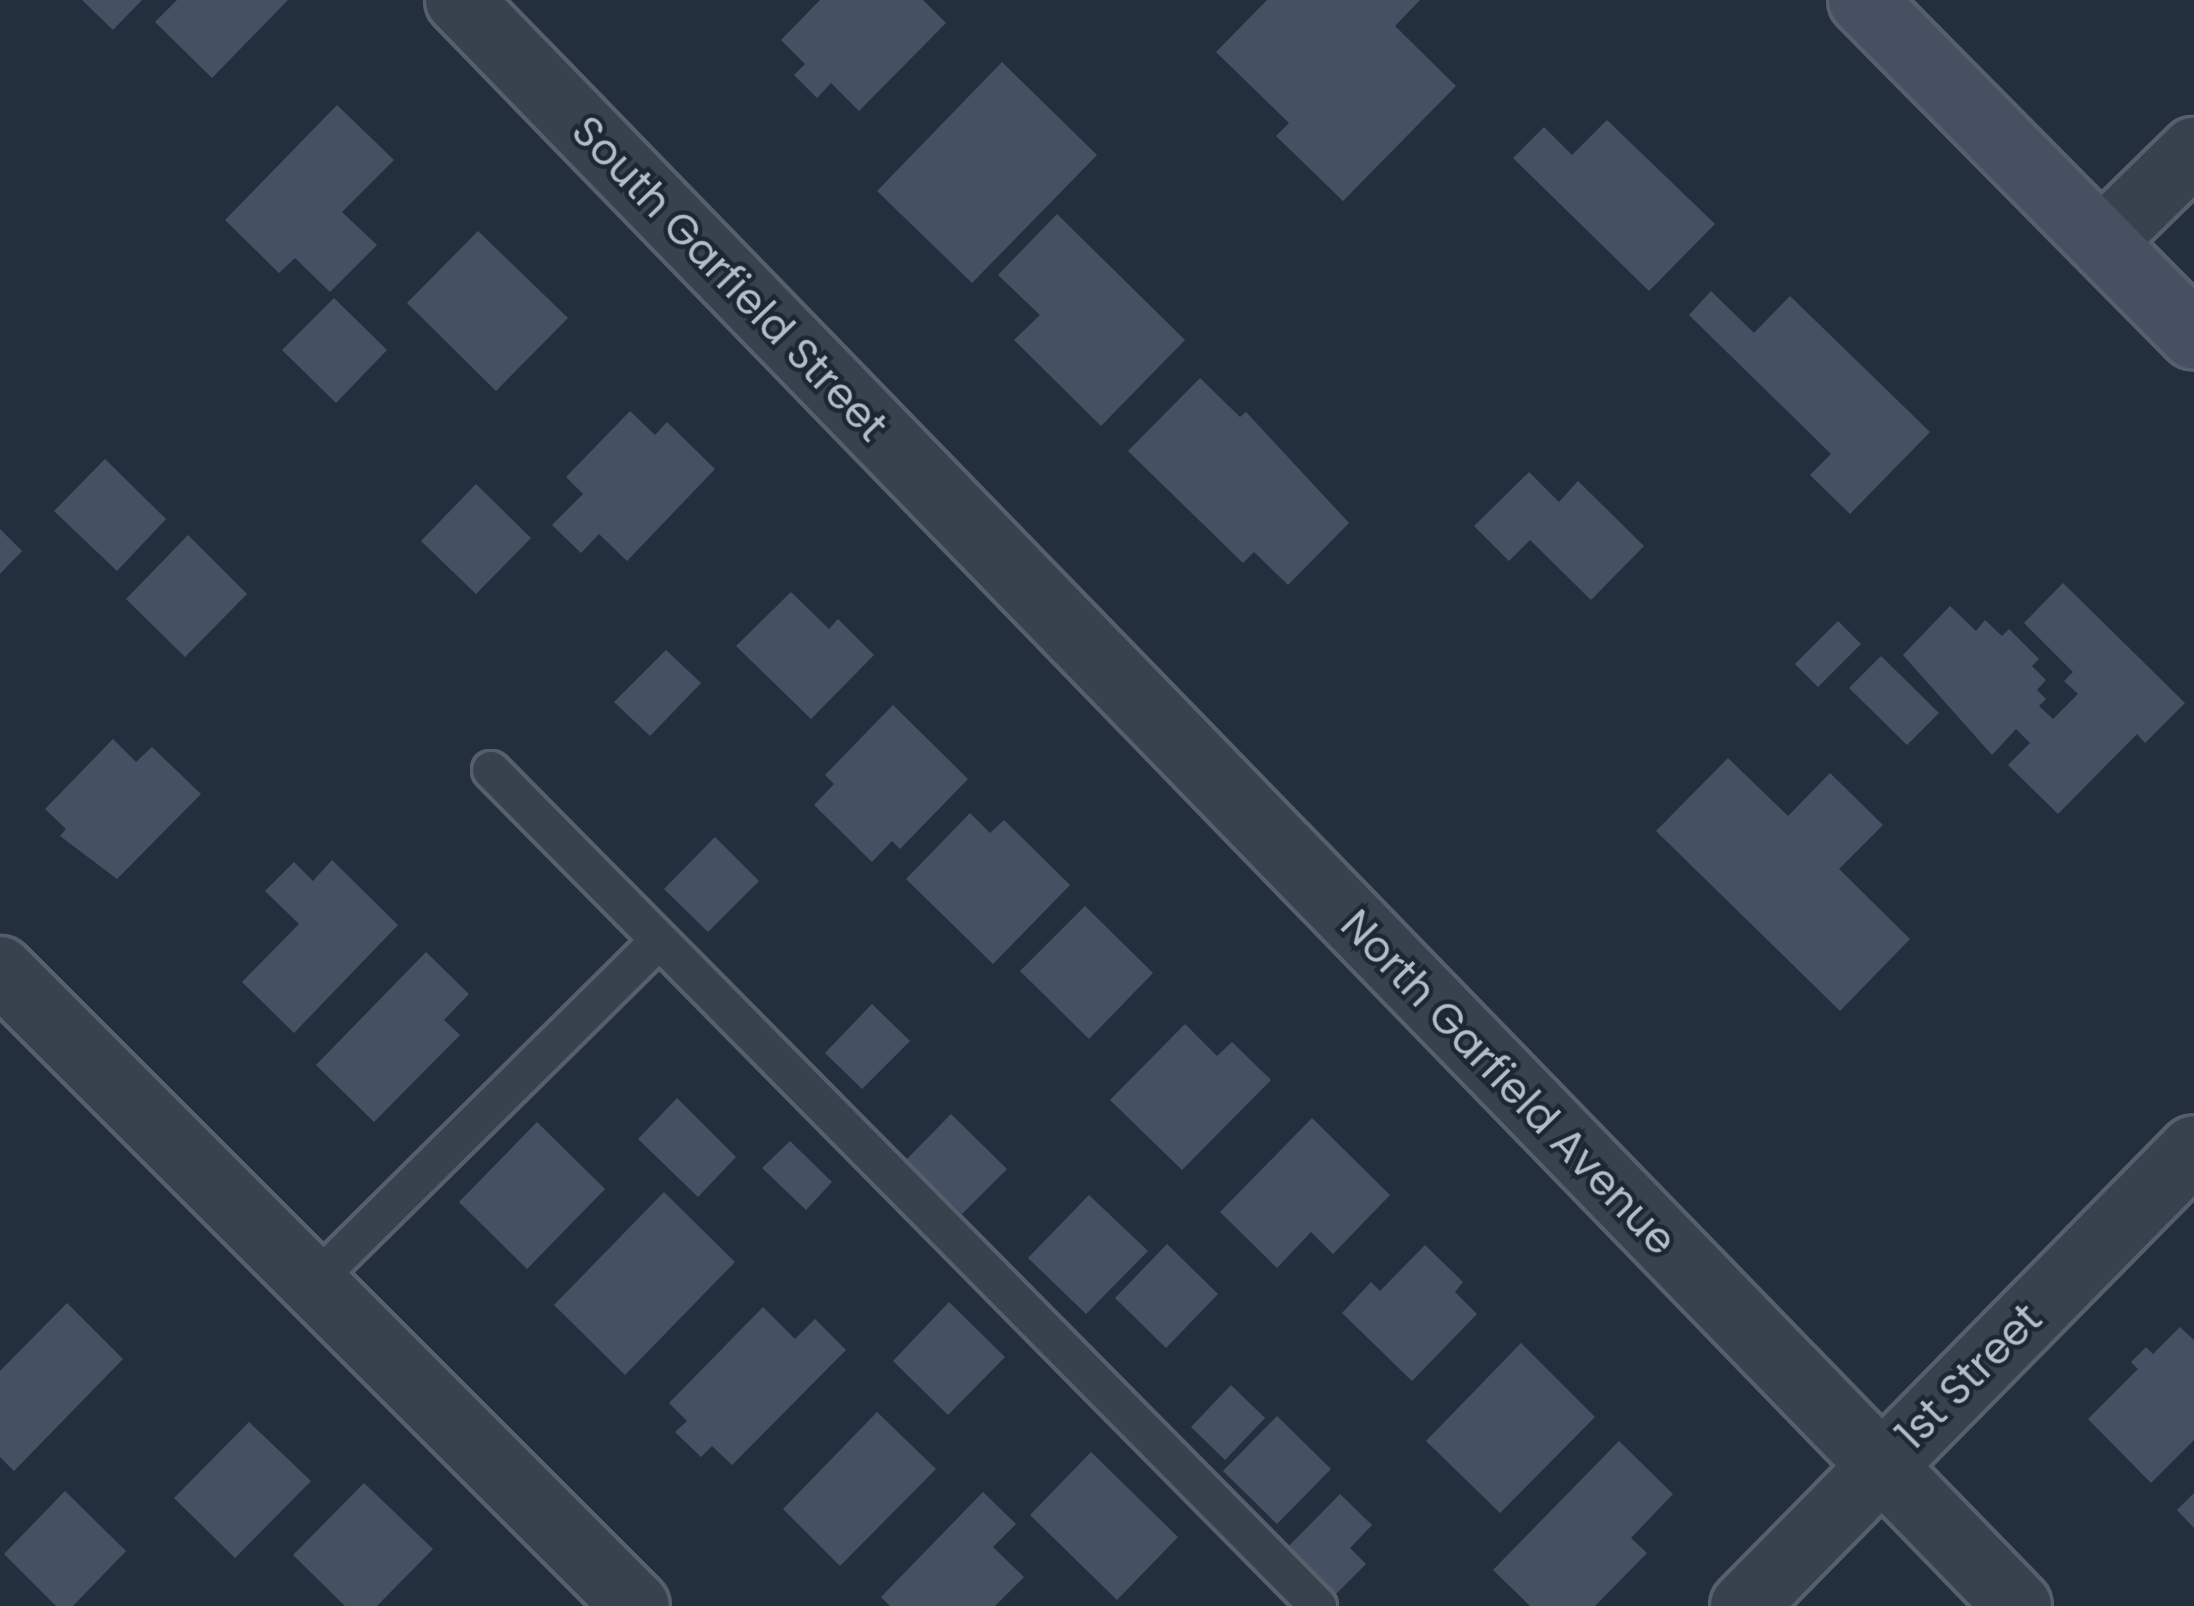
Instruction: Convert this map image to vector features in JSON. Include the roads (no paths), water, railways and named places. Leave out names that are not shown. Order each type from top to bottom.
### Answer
[{"type":"main road","points":[[1862,0],[2194,334]]},
{"type":"street","name":"South Garfield Street","points":[[459,0],[1000,559]]},
{"type":"street","points":[[2102,241],[2194,151]]},
{"type":"street","name":"North Garfield Avenue","points":[[1000,559],[2018,1606]]},
{"type":"street","points":[[0,970],[636,1606]]},
{"type":"street","name":"1st Street","points":[[1744,1606],[2194,1149]]},
{"type":"lane","points":[[491,770],[1318,1606]]},
{"type":"lane","points":[[314,1282],[659,941]]}]
